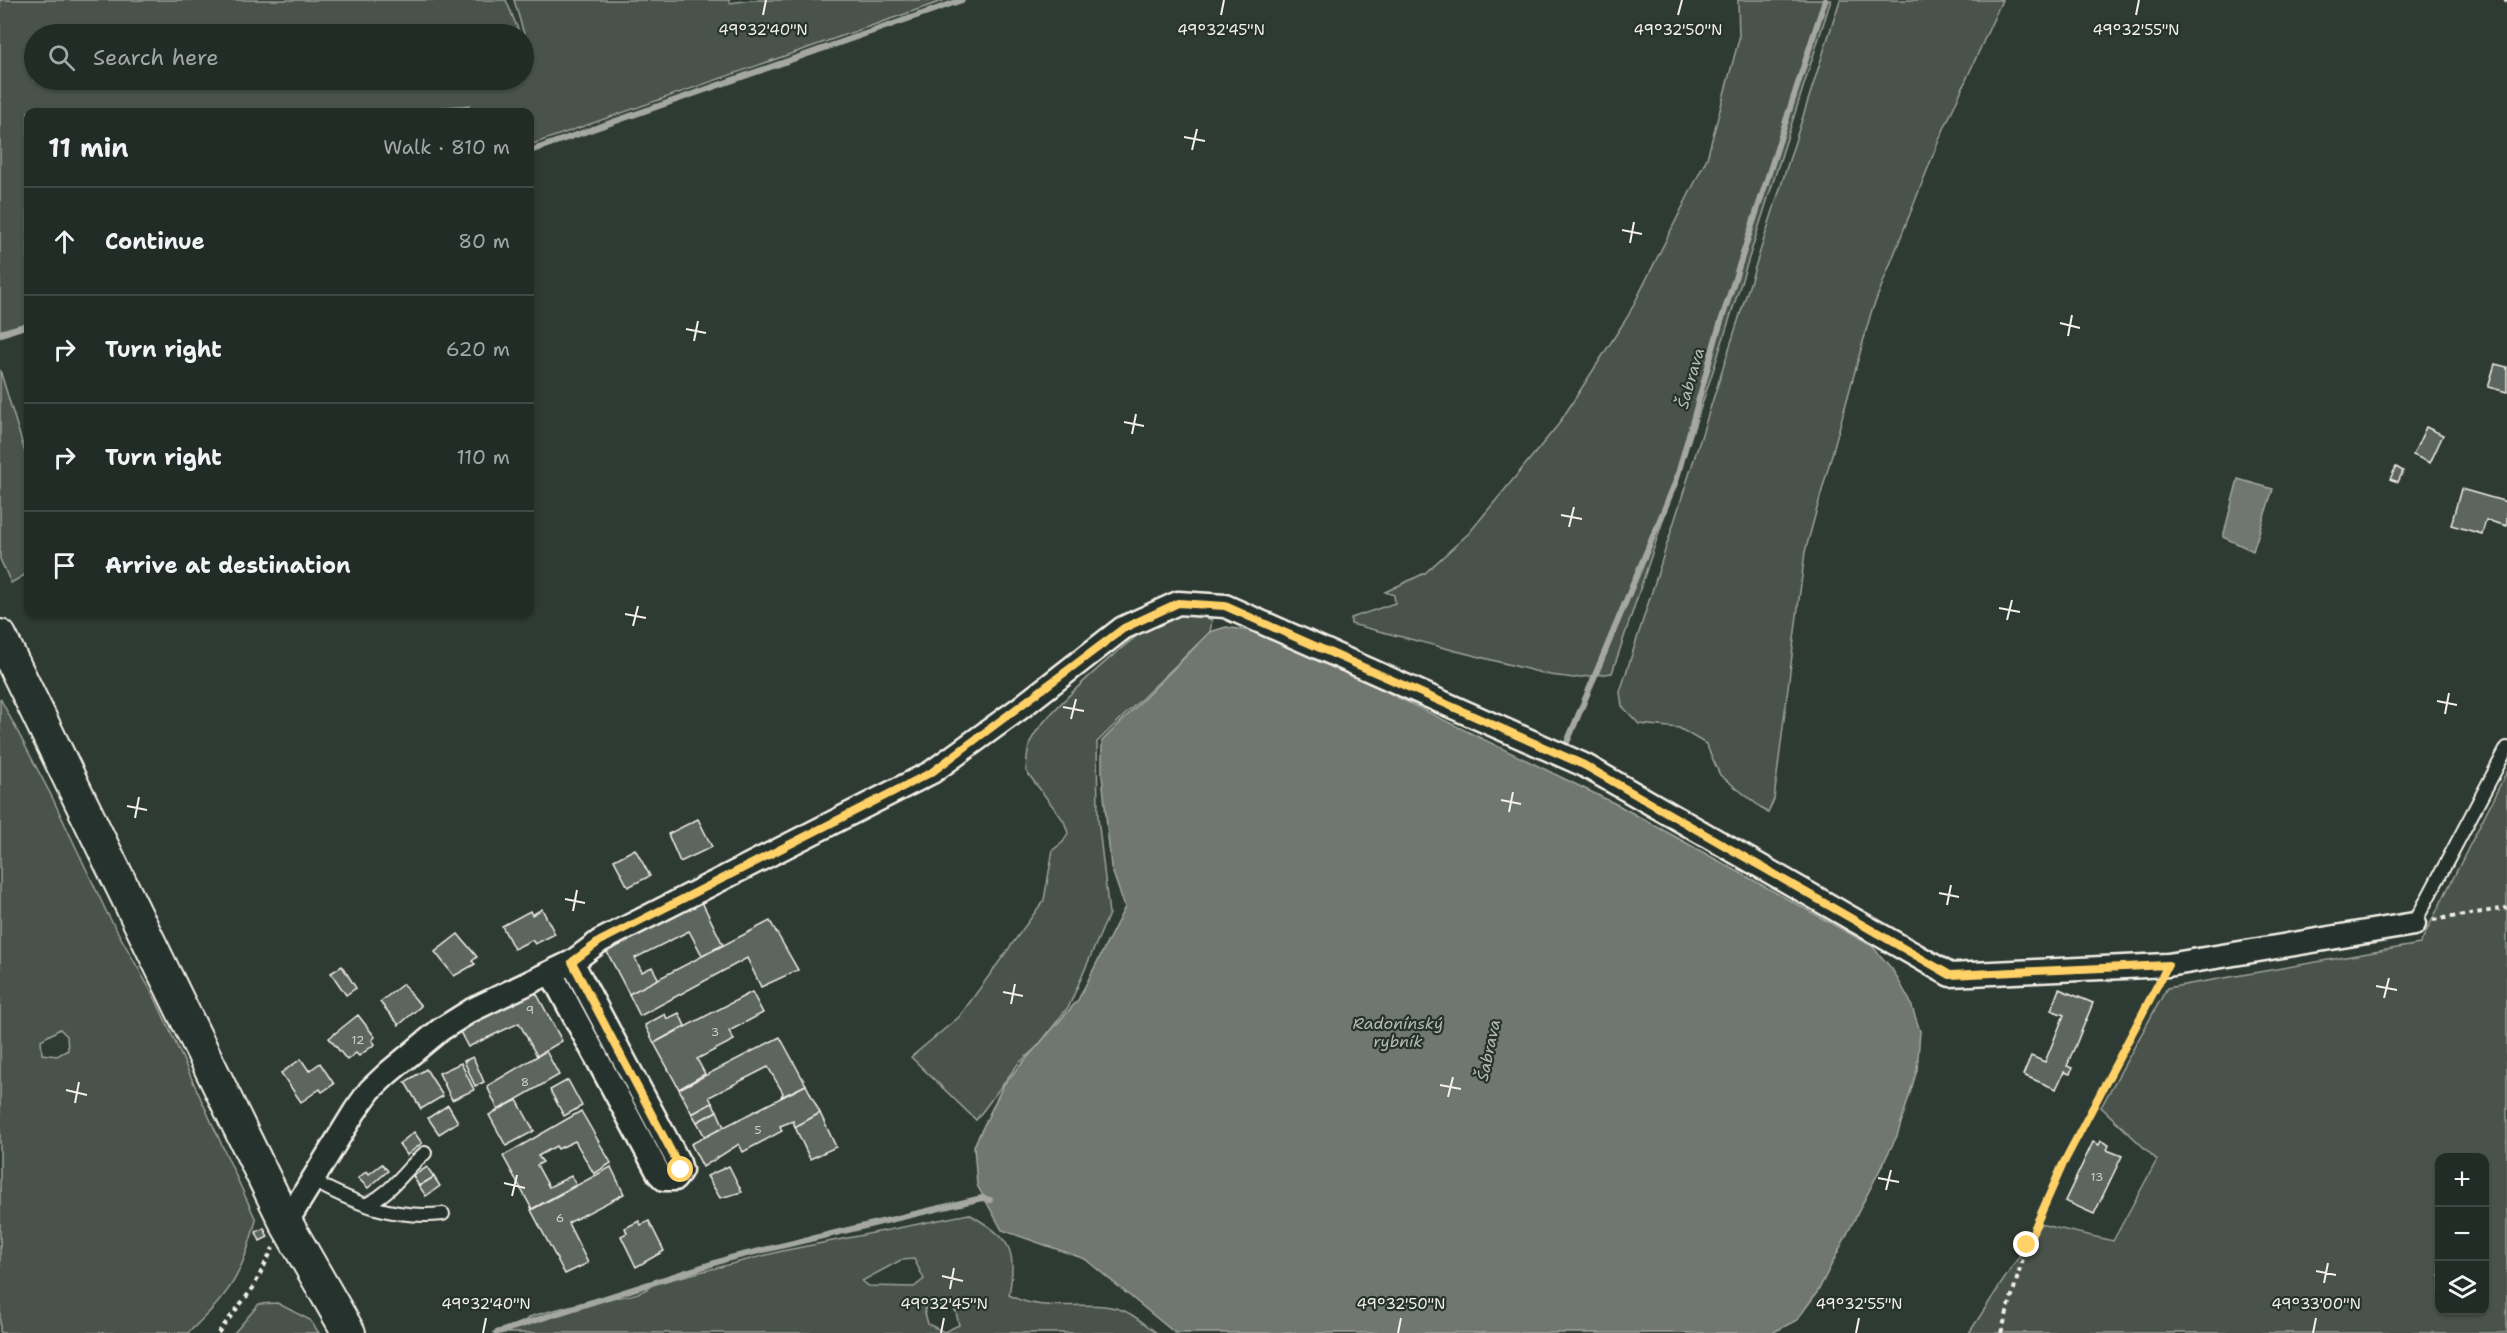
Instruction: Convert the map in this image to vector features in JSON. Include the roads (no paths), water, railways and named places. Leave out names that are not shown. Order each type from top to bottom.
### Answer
[{"type":"main road","points":[[0,636],[286,1223],[349,1333]]},
{"type":"street","points":[[286,1223],[370,1090],[412,1052],[472,1010],[551,973],[572,962],[600,941],[932,772],[1124,628],[1178,603],[1225,606],[1584,765],[1950,975],[2168,965],[2414,924]]},
{"type":"street","points":[[551,973],[658,1174],[664,1179],[675,1179],[681,1170],[679,1163],[572,962]]},
{"type":"lane","points":[[2414,924],[2507,748]]},
{"type":"lane","points":[[368,1204],[397,1185],[425,1152]]},
{"type":"lane","points":[[313,1181],[394,1215],[418,1217],[443,1214]]},
{"type":"water","points":[[2238,479],[2273,489],[2253,551],[2223,537]]},
{"type":"water","name":"Radonínský rybník","points":[[1226,627],[1268,634],[1618,805],[1872,946],[1892,969],[1910,1001],[1920,1031],[1917,1070],[1897,1136],[1818,1291],[1797,1320],[1772,1333],[1175,1333],[1085,1259],[1002,1230],[977,1185],[974,1146],[1004,1084],[1078,1000],[1125,907],[1111,867],[1102,775],[1102,741],[1210,632]]},
{"type":"waterway","points":[[534,150],[962,0]]},
{"type":"waterway","name":"Šabrava","points":[[1563,752],[1676,481],[1717,334],[1825,0]]},
{"type":"waterway","points":[[0,333],[24,326]]},
{"type":"waterway","points":[[496,1333],[730,1258],[982,1198],[990,1200]]}]
